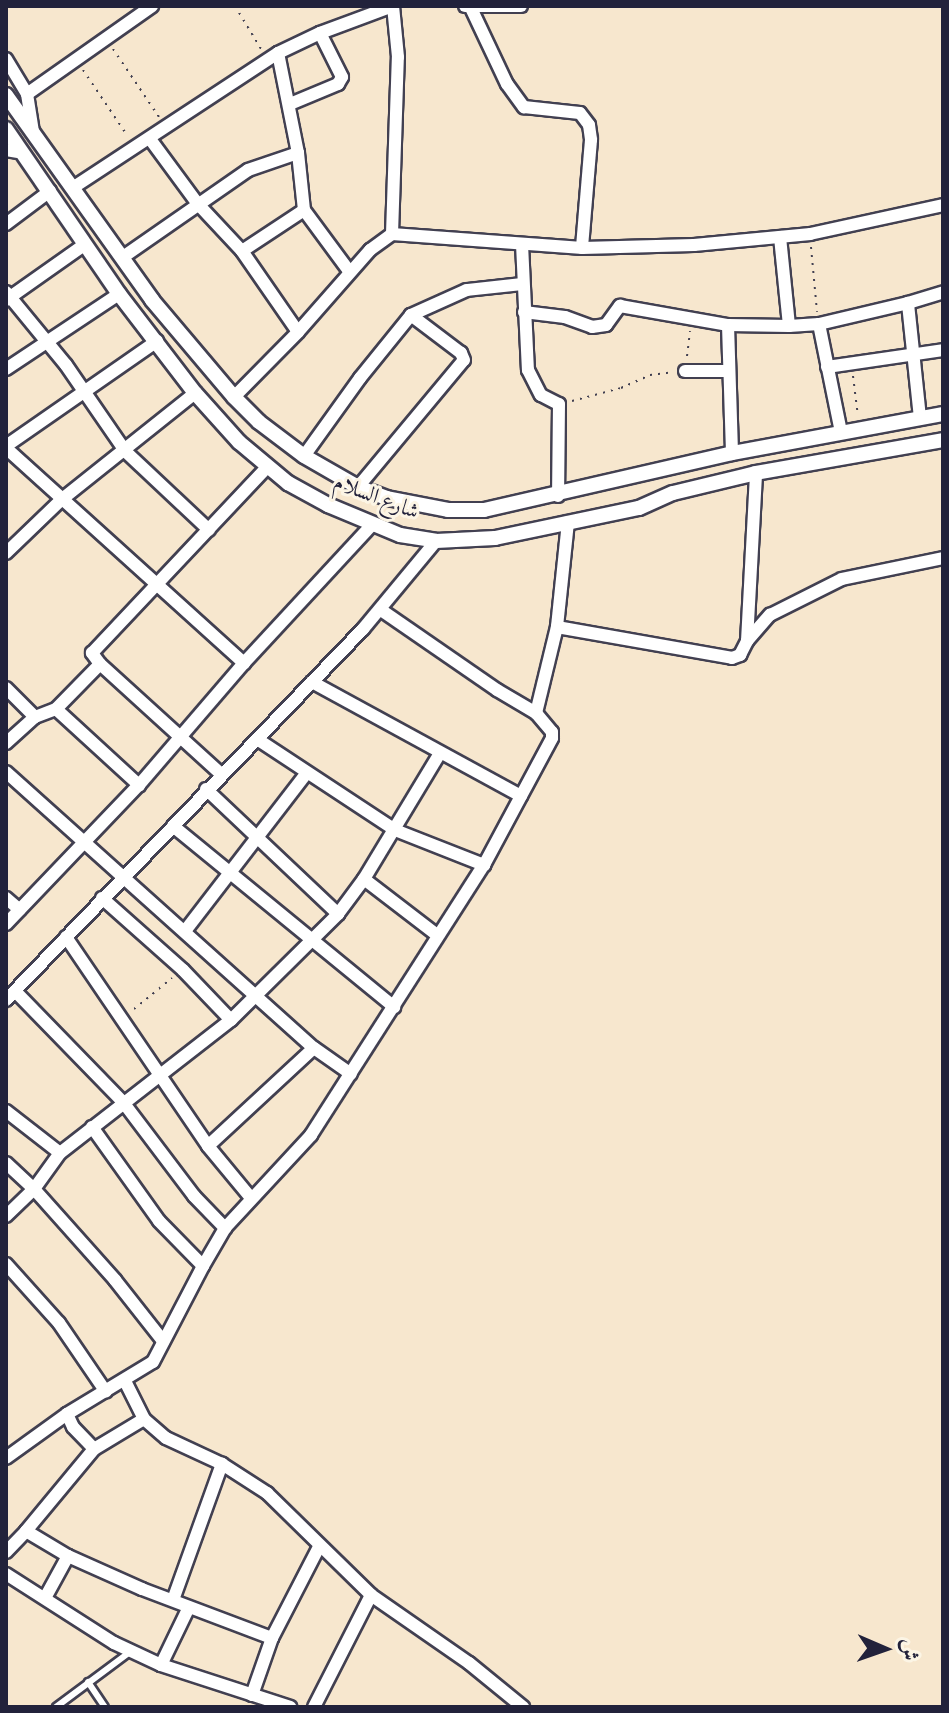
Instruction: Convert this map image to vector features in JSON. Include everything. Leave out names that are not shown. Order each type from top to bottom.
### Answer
[{"type":"street","points":[[27,94],[106,38],[133,12],[152,6]]},
{"type":"street","points":[[74,187],[273,57],[320,33],[393,6],[398,57],[392,234]]},
{"type":"street","points":[[521,6],[468,7],[507,84],[524,107],[580,113],[589,125],[591,140],[582,248]]},
{"type":"street","points":[[290,104],[338,84],[342,77],[320,33]]},
{"type":"street","points":[[273,57],[290,104],[304,210],[349,271]]},
{"type":"street","points":[[6,59],[27,94],[33,133]]},
{"type":"street","name":"شارع السلام","points":[[6,95],[172,326],[234,397],[270,431],[304,456],[358,487],[402,502],[448,510],[484,510],[558,496],[732,453],[943,414]]},
{"type":"street","name":"شارع السلام","points":[[6,129],[119,294],[195,393],[239,442],[288,483],[372,525],[400,535],[436,541],[495,538],[639,508],[673,493],[756,473],[943,440]]},
{"type":"street","points":[[150,139],[198,204],[242,251],[298,332]]},
{"type":"street","points":[[6,151],[23,153]]},
{"type":"street","points":[[123,257],[248,170],[298,153]]},
{"type":"street","points":[[6,224],[60,169]]},
{"type":"street","points":[[234,397],[298,332],[349,271],[379,241],[392,234],[582,248],[810,234],[943,205]]},
{"type":"street","points":[[242,251],[304,210]]},
{"type":"street","points":[[780,237],[789,326]]},
{"type":"street","points":[[522,244],[521,284],[532,382],[541,395],[559,404],[558,496]]},
{"type":"street","points":[[84,245],[7,297],[45,342],[125,451],[209,530]]},
{"type":"street","points":[[304,456],[360,378],[411,315],[467,290],[521,284]]},
{"type":"street","points":[[524,312],[565,317],[600,328],[606,325],[620,306],[728,325],[789,326],[819,324],[943,292]]},
{"type":"street","points":[[6,369],[119,294]]},
{"type":"street","points":[[908,303],[920,418]]},
{"type":"street","points":[[358,487],[464,360],[461,353],[411,315]]},
{"type":"street","points":[[819,324],[841,432]]},
{"type":"street","points":[[728,325],[732,453]]},
{"type":"street","points":[[157,341],[6,447],[244,663]]},
{"type":"street","points":[[827,367],[943,350]]},
{"type":"street","points":[[685,371],[729,371]]},
{"type":"street","points":[[6,553],[61,500],[195,393]]},
{"type":"street","points":[[221,774],[92,657],[93,650],[267,467]]},
{"type":"street","points":[[669,468],[673,493]]},
{"type":"street","points":[[747,641],[756,473]]},
{"type":"street","points":[[536,713],[557,627],[568,522]]},
{"type":"street","points":[[6,924],[139,785],[244,663],[372,525]]},
{"type":"street","points":[[225,1228],[194,1196],[123,1102],[11,995],[121,877],[381,610],[436,541]]},
{"type":"street","points":[[557,627],[732,658],[740,655],[747,641],[770,615],[842,579],[943,558]]},
{"type":"street","points":[[6,1458],[67,1414],[153,1362],[225,1228],[311,1135],[394,1007],[484,865],[552,738],[548,724],[536,713],[497,690],[381,610]]},
{"type":"street","points":[[6,743],[35,717],[56,709],[100,664]]},
{"type":"street","points":[[312,682],[521,796]]},
{"type":"street","points":[[6,688],[35,717]]},
{"type":"street","points":[[56,709],[139,785]]},
{"type":"street","points":[[257,739],[395,830],[484,865]]},
{"type":"street","points":[[6,1216],[34,1189],[60,1153],[231,1020],[308,940],[338,914],[364,879],[440,753]]},
{"type":"street","points":[[6,772],[185,931],[253,996],[314,1048],[351,1074]]},
{"type":"street","points":[[185,931],[306,774]]},
{"type":"street","points":[[206,789],[254,838],[338,914]]},
{"type":"street","points":[[173,826],[308,940],[394,1007]]},
{"type":"street","points":[[364,879],[437,935]]},
{"type":"street","points":[[6,898],[20,910]]},
{"type":"street","points":[[102,898],[183,970],[231,1020]]},
{"type":"street","points":[[66,937],[208,1146],[251,1198]]},
{"type":"street","points":[[208,1146],[314,1048]]},
{"type":"street","points":[[6,1111],[60,1153]]},
{"type":"street","points":[[92,1127],[159,1221],[203,1266]]},
{"type":"street","points":[[6,1163],[34,1189],[115,1280],[163,1341]]},
{"type":"street","points":[[6,1264],[59,1323],[106,1392]]},
{"type":"street","points":[[125,1381],[144,1419],[166,1438],[222,1464],[267,1493],[371,1595],[469,1663],[523,1707]]},
{"type":"street","points":[[67,1414],[73,1427],[94,1449]]},
{"type":"street","points":[[6,1552],[94,1449],[144,1419]]},
{"type":"street","points":[[173,1600],[222,1464]]},
{"type":"street","points":[[26,1531],[68,1556],[272,1638]]},
{"type":"street","points":[[252,1695],[272,1638],[319,1547]]},
{"type":"street","points":[[45,1598],[68,1556]]},
{"type":"street","points":[[6,1574],[131,1651],[161,1665],[290,1707]]},
{"type":"street","points":[[314,1707],[371,1595]]},
{"type":"street","points":[[161,1665],[189,1607]]},
{"type":"lane","points":[[56,1707],[131,1651]]},
{"type":"lane","points":[[88,1682],[105,1707]]},
{"type":"path","points":[[235,6],[273,57]]},
{"type":"path","points":[[106,38],[166,127]]},
{"type":"path","points":[[76,59],[135,148]]},
{"type":"path","points":[[810,234],[819,324]]},
{"type":"path","points":[[559,404],[621,388],[650,375],[685,371],[692,318]]},
{"type":"path","points":[[852,363],[859,428]]},
{"type":"path","points":[[122,1018],[183,970]]}]
